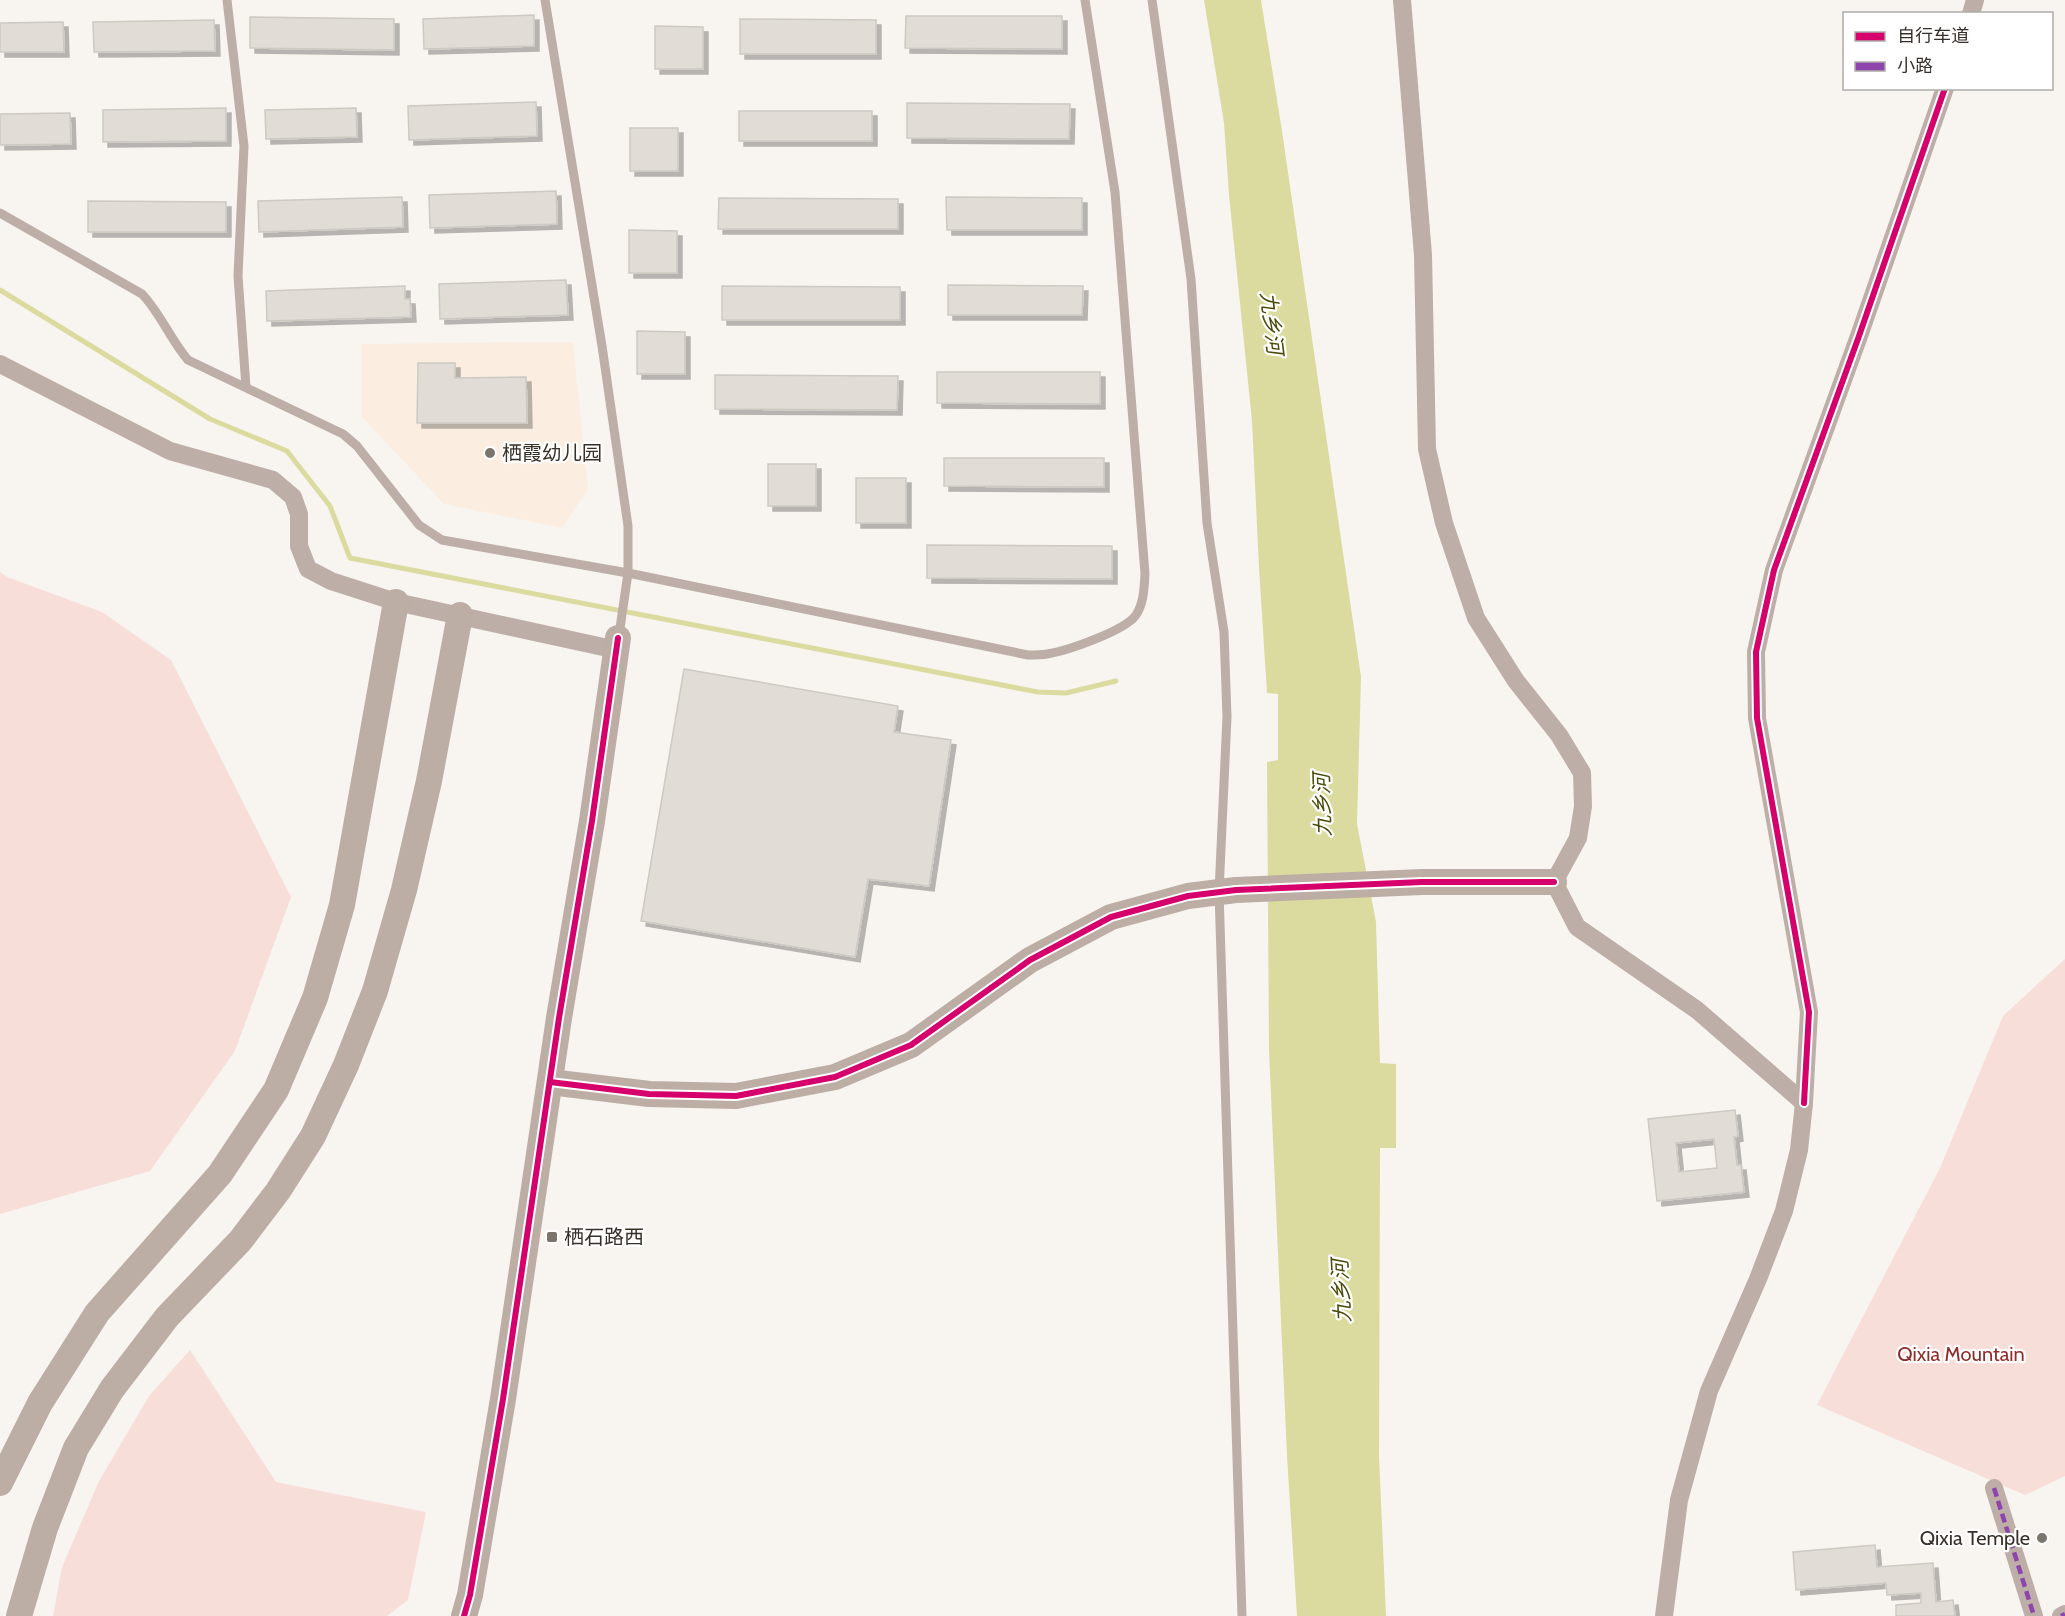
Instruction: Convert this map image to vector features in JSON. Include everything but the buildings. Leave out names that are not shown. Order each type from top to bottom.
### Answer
[{"type":"main road","points":[[0,1484],[40,1403],[97,1313],[220,1174],[276,1090],[315,998],[342,905],[396,602]]},
{"type":"main road","points":[[19,1616],[45,1528],[76,1448],[112,1389],[167,1317],[240,1241],[278,1191],[313,1136],[346,1065],[375,991],[404,890],[429,781],[460,615]]},
{"type":"main road","points":[[464,1616],[470,1595],[503,1399],[618,644]]},
{"type":"main road","points":[[550,1082],[649,1094],[736,1096],[835,1077],[911,1045],[1030,960],[1111,917],[1188,896],[1227,891],[1422,882],[1554,882]]},
{"type":"street","points":[[1402,0],[1423,255],[1427,449],[1444,523],[1476,618],[1516,681],[1559,735],[1582,773],[1583,806],[1578,838],[1554,882],[1577,927],[1697,1010],[1804,1103]]},
{"type":"street","points":[[1664,1616],[1679,1500],[1688,1467],[1709,1391],[1758,1279],[1784,1211],[1799,1150],[1804,1103],[1809,1012],[1757,718],[1756,652],[1774,570],[1944,90]]},
{"type":"street","points":[[0,364],[170,451],[273,480],[293,498],[299,514],[299,546],[308,569],[331,581],[396,602],[618,644]]},
{"type":"street","points":[[1994,1488],[2034,1616]]},
{"type":"street","points":[[2061,1616],[2065,1614]]},
{"type":"lane","points":[[227,0],[244,147],[238,276],[246,387]]},
{"type":"lane","points":[[545,0],[602,346],[628,526],[628,573],[618,644]]},
{"type":"lane","points":[[0,213],[142,294],[154,306],[176,347],[188,360],[343,434],[357,446],[419,525],[442,540],[628,573],[1028,655],[1047,654],[1121,628],[1136,616],[1143,598],[1145,574],[1115,192],[1085,0]]},
{"type":"lane","points":[[1152,0],[1191,279],[1207,522],[1224,632],[1242,1616]]},
{"type":"shaded area","name":"栖霞幼儿园","points":[[573,342],[588,489],[562,528],[444,504],[362,417],[361,344]]},
{"type":"green space","points":[[0,572],[7,577],[102,612],[171,660],[291,897],[235,1051],[150,1171],[0,1214]]},
{"type":"green space","name":"Qixia Mountain","points":[[2065,959],[2065,1476],[2025,1495],[1817,1405],[1940,1168],[2003,1016]]},
{"type":"green space","points":[[190,1350],[276,1482],[426,1512],[408,1600],[387,1616],[53,1616],[62,1567],[99,1481],[149,1396]]},
{"type":"water","name":"九乡河","points":[[1204,0],[1261,0],[1361,677],[1357,824],[1376,922],[1380,1063],[1396,1064],[1396,1148],[1380,1148],[1379,1456],[1386,1616],[1297,1616],[1287,1456],[1269,1050],[1267,762],[1278,760],[1278,694],[1267,693],[1252,421],[1224,123]]},
{"type":"waterway","points":[[0,290],[210,419],[287,451],[330,506],[350,558],[1038,692],[1066,693],[1116,681]]},
{"type":"marked path","points":[[1994,1488],[2034,1616]]},
{"type":"marked path","points":[[2061,1616],[2065,1614]]},
{"type":"cycle path","points":[[1804,1103],[1809,1012],[1757,718],[1756,652],[1774,570],[1859,336],[1944,90]]},
{"type":"cycle path","points":[[464,1616],[470,1595],[503,1399],[618,638]]},
{"type":"cycle path","points":[[550,1082],[649,1094],[736,1096],[835,1077],[911,1045],[1030,960],[1111,917],[1188,896],[1236,890],[1422,882],[1554,882]]},
{"type":"place","name":"栖霞幼儿园","points":[[490,453]]},
{"type":"place","name":"栖石路西","points":[[552,1237]]},
{"type":"place","name":"Qixia Temple","points":[[2042,1538]]}]
